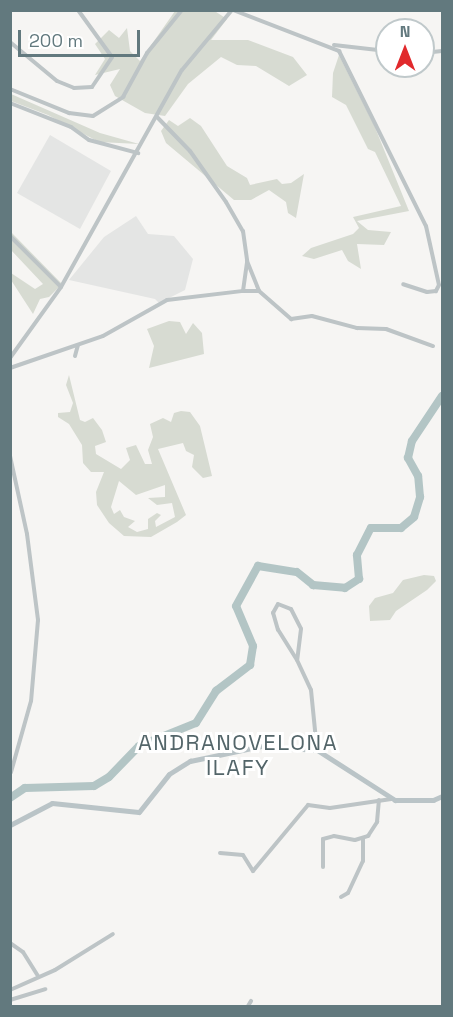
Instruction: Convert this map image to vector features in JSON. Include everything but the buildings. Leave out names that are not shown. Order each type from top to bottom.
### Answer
[{"type":"street","points":[[10,42],[57,81],[74,88],[92,87],[112,57],[78,10]]},
{"type":"street","points":[[10,89],[69,113],[93,116],[123,97],[147,53],[182,10]]},
{"type":"street","points":[[221,10],[228,15]]},
{"type":"street","points":[[10,358],[62,287],[182,70],[233,10],[330,45],[375,50]]},
{"type":"street","points":[[330,45],[339,51],[358,82],[426,226],[439,285],[436,291],[427,292],[403,284]]},
{"type":"street","points":[[10,103],[71,127],[89,140],[138,153]]},
{"type":"street","points":[[157,117],[190,151],[226,202],[243,231],[247,261],[259,291],[291,319],[312,316],[357,328],[386,328],[433,346]]},
{"type":"street","points":[[10,236],[62,287]]},
{"type":"street","points":[[243,291],[247,261]]},
{"type":"street","points":[[10,368],[103,336],[167,300],[259,291]]},
{"type":"street","points":[[75,356],[78,344]]},
{"type":"street","points":[[10,456],[27,534],[38,620],[31,701],[11,772]]},
{"type":"street","points":[[297,660],[301,629],[298,618],[291,609],[278,604],[273,614],[278,630],[297,660],[311,690],[317,750]]},
{"type":"street","points":[[10,825],[52,803],[139,812],[170,774],[207,756],[261,746],[317,750],[392,799]]},
{"type":"street","points":[[220,854],[243,855],[254,872],[308,805],[330,808],[379,800],[433,800],[442,796]]},
{"type":"street","points":[[341,897],[348,893],[363,861],[363,839],[377,822],[379,800]]},
{"type":"street","points":[[322,867],[326,836],[363,839]]},
{"type":"street","points":[[10,990],[113,934]]},
{"type":"street","points":[[10,944],[23,952],[38,976]]},
{"type":"street","points":[[10,1000],[45,989]]},
{"type":"street","points":[[248,1006],[251,1001]]},
{"type":"shaded area","points":[[213,10],[227,19],[211,40],[248,40],[293,57],[307,75],[289,86],[256,66],[237,65],[221,57],[188,84],[165,116],[145,113],[115,96],[110,85],[120,69],[95,75],[105,59],[95,44],[109,30],[119,38],[127,28],[130,51],[140,61],[175,11]]},
{"type":"shaded area","points":[[339,55],[374,125],[409,211],[357,221],[368,230],[391,232],[384,245],[357,244],[361,269],[348,261],[342,250],[314,259],[302,256],[311,248],[353,234],[359,228],[353,217],[401,206],[375,152],[368,149],[346,105],[332,97],[333,73]]},
{"type":"shaded area","points":[[11,94],[100,133],[139,144],[99,142],[48,115],[11,101]]},
{"type":"shaded area","points":[[190,118],[201,126],[227,166],[247,178],[250,185],[277,179],[282,184],[291,183],[304,174],[296,218],[288,213],[286,202],[269,190],[251,200],[234,200],[166,143],[161,131],[169,120],[178,126]]},
{"type":"shaded area","points":[[50,135],[111,171],[80,229],[17,193]]},
{"type":"shaded area","points":[[136,216],[148,234],[174,236],[193,259],[185,290],[159,303],[155,299],[69,280],[104,237]]},
{"type":"shaded area","points":[[10,231],[62,284],[49,297],[40,299],[33,314],[11,280],[11,273],[35,289],[43,284],[11,250]]},
{"type":"shaded area","points":[[169,321],[180,322],[186,334],[193,323],[202,333],[204,354],[149,368],[154,346],[147,329]]},
{"type":"shaded area","points":[[69,375],[80,420],[85,422],[93,418],[102,430],[106,442],[95,446],[96,454],[121,469],[130,460],[126,448],[136,445],[145,464],[152,464],[148,450],[153,437],[150,424],[163,418],[171,422],[174,413],[190,412],[200,426],[212,476],[203,478],[192,467],[194,455],[186,451],[183,443],[158,449],[186,515],[151,537],[124,536],[109,523],[97,505],[96,492],[104,472],[91,472],[83,463],[82,445],[69,424],[58,417],[58,413],[70,412],[73,403],[66,385]],"holes":[[[119,481],[136,495],[165,485],[165,497],[148,498],[157,505],[172,503],[175,517],[156,527],[155,521],[161,515],[157,513],[148,519],[148,529],[137,532],[128,527],[135,521],[124,517],[120,510],[114,514],[111,507]]]},
{"type":"shaded area","points":[[424,575],[434,576],[436,581],[396,611],[390,620],[370,621],[369,606],[375,598],[393,593],[403,580]]},
{"type":"waterway","points":[[10,798],[25,788],[94,786],[109,777],[139,746],[196,723],[216,691],[250,665],[253,646],[236,606],[258,566],[297,572],[313,585],[345,588],[359,579],[357,555],[371,528],[401,528],[414,517],[420,497],[418,476],[408,458],[412,441],[442,396]]},
{"type":"district","name":"ANDRANOVELONA ILAFY","points":[[238,754]]}]
